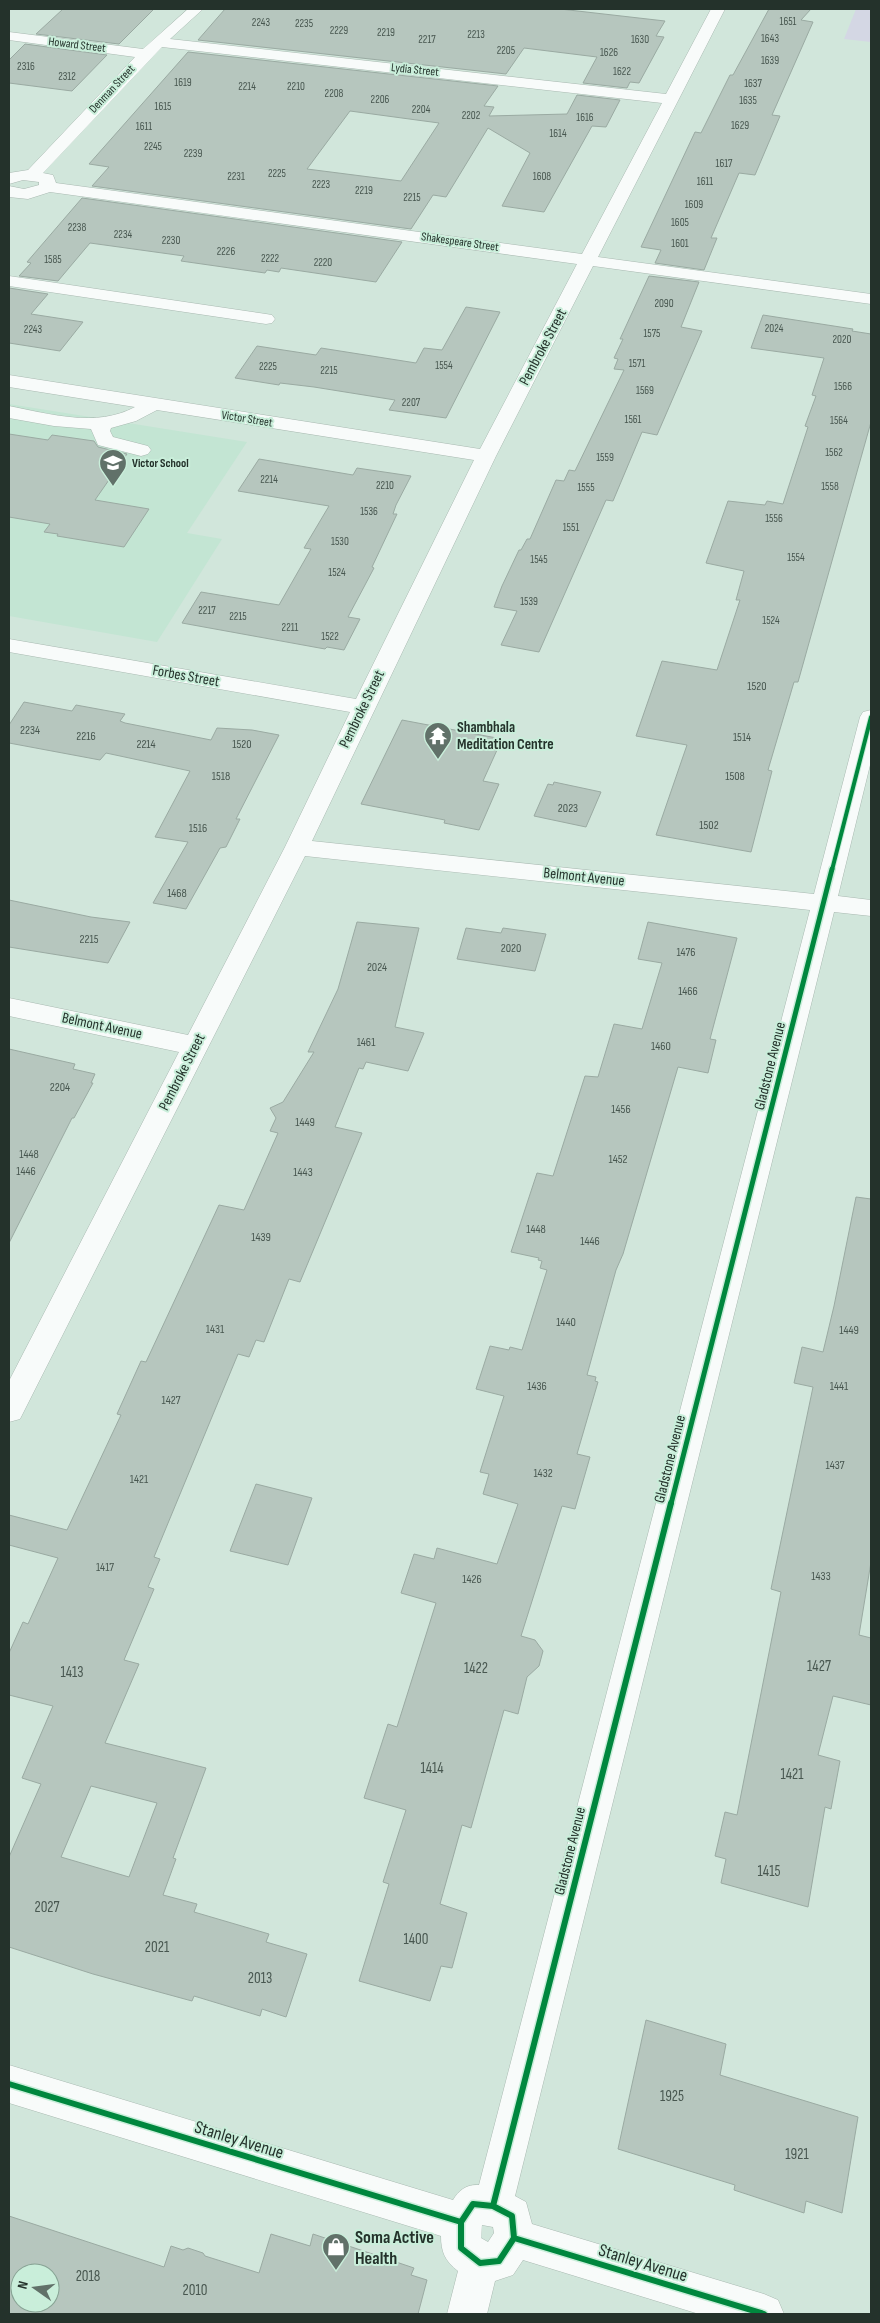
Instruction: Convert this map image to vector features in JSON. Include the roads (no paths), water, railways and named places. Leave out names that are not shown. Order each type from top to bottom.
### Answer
[{"type":"street","name":"Denman Street","points":[[33,174],[146,54],[196,9]]},
{"type":"street","name":"Pembroke Street","points":[[9,1410],[297,847],[363,707],[486,456],[718,9]]},
{"type":"street","name":"Howard Street","points":[[9,36],[146,54]]},
{"type":"street","name":"Lydia Street","points":[[158,42],[672,99]]},
{"type":"street","points":[[33,174],[46,179],[48,187],[34,194],[10,191],[17,176],[33,174]]},
{"type":"street","name":"Shakespeare Street","points":[[48,187],[589,259],[871,299]]},
{"type":"street","points":[[9,281],[266,319]]},
{"type":"street","name":"Victor Street","points":[[9,381],[486,456]]},
{"type":"street","points":[[9,412],[75,424],[103,424],[129,417],[153,404]]},
{"type":"street","points":[[103,424],[100,432],[105,441],[140,450]]},
{"type":"street","name":"Forbes Street","points":[[9,645],[363,707]]},
{"type":"street","name":"Gladstone Avenue","points":[[467,2314],[480,2262],[499,2261],[489,2222],[871,717]]},
{"type":"street","name":"Belmont Avenue","points":[[297,847],[871,908]]},
{"type":"street","name":"Belmont Avenue","points":[[9,1007],[195,1046]]},
{"type":"street","name":"Stanley Avenue","points":[[9,2084],[489,2222],[764,2314]]},
{"type":"place","name":"Victor School","points":[[113,487]]},
{"type":"place","name":"Shambhala Meditation Centre","points":[[438,760]]},
{"type":"place","name":"Soma Active Health","points":[[336,2271]]}]
